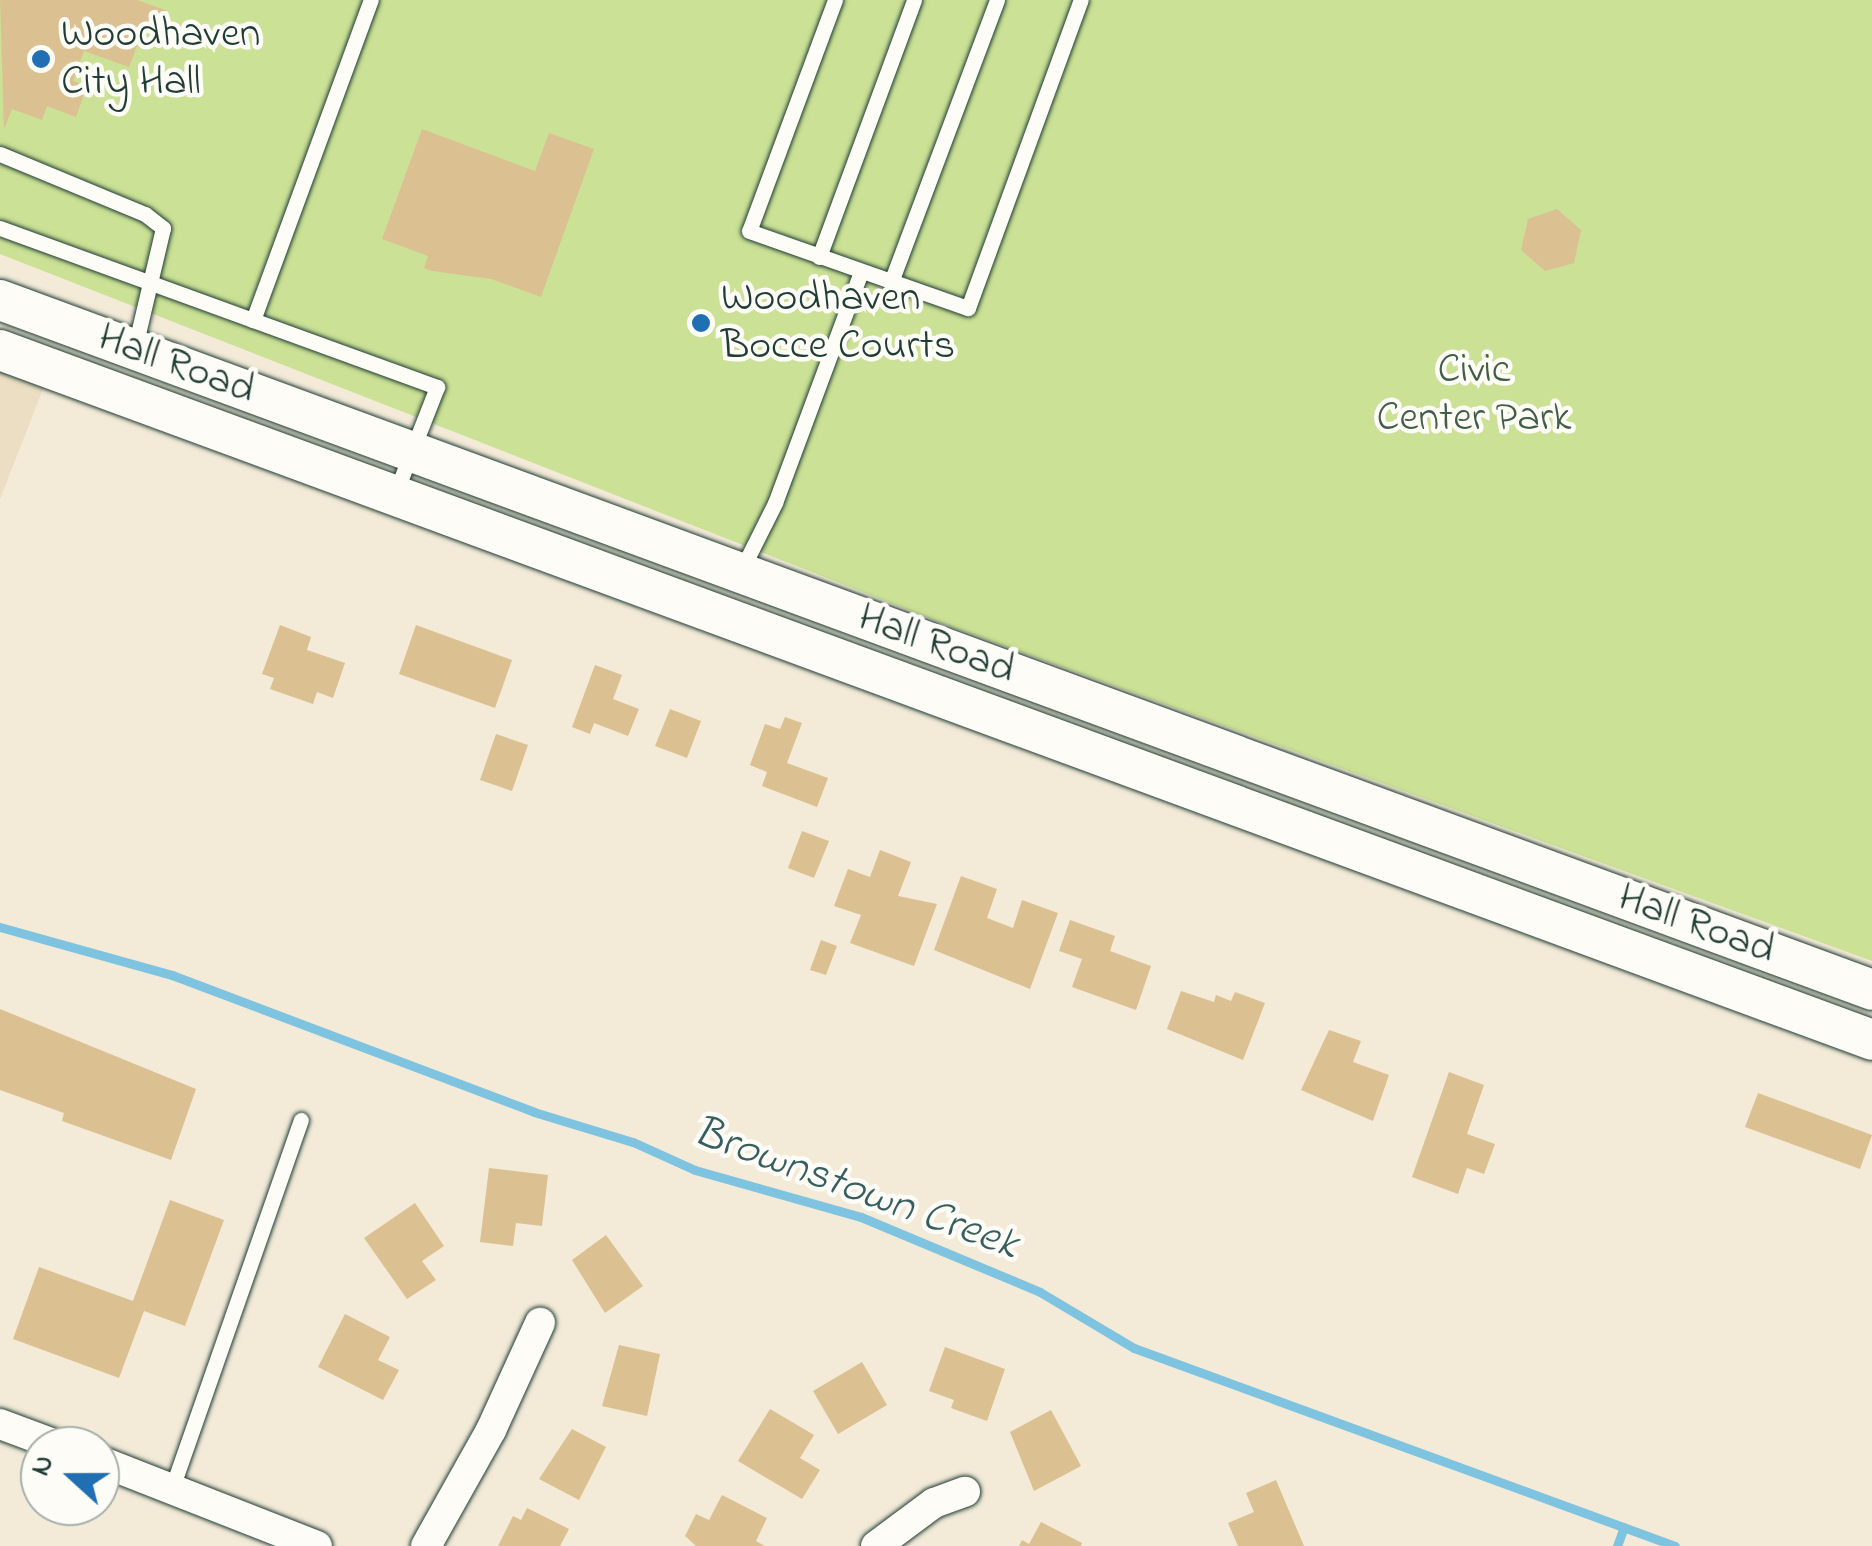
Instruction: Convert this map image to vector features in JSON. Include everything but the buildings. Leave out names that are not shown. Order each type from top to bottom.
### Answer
[{"type":"street","name":"Hall Road","points":[[0,300],[1872,990]]},
{"type":"street","name":"Hall Road","points":[[0,350],[1872,1040]]},
{"type":"street","points":[[117,394],[134,350]]},
{"type":"street","points":[[723,617],[740,573]]},
{"type":"street","points":[[1270,818],[1286,774]]},
{"type":"street","points":[[426,1546],[491,1430],[540,1323]]},
{"type":"street","points":[[120,1468],[317,1546]]},
{"type":"street","points":[[876,1546],[934,1502],[964,1492]]},
{"type":"lane","points":[[253,320],[371,0]]},
{"type":"lane","points":[[835,0],[749,230],[968,308],[1080,0]]},
{"type":"lane","points":[[819,257],[914,0]]},
{"type":"lane","points":[[891,282],[997,0]]},
{"type":"lane","points":[[0,154],[144,214],[164,228],[154,284],[134,350]]},
{"type":"lane","points":[[0,228],[438,387],[394,496]]},
{"type":"lane","points":[[740,573],[775,503],[861,272]]},
{"type":"lane","points":[[172,1488],[301,1120]]},
{"type":"shaded area","points":[[0,367],[45,384],[0,499]]},
{"type":"green space","name":"Civic Center Park","points":[[0,0],[1872,0],[1872,961],[952,627],[0,254]]},
{"type":"waterway","name":"Brownstown Creek","points":[[0,927],[172,975],[534,1112],[633,1142],[695,1170],[861,1217],[1040,1292],[1134,1348],[1675,1546]]},
{"type":"waterway","points":[[1617,1546],[1624,1527]]},
{"type":"place","name":"Woodhaven City Hall","points":[[41,59]]},
{"type":"place","name":"Woodhaven Bocce Courts","points":[[701,323]]}]
